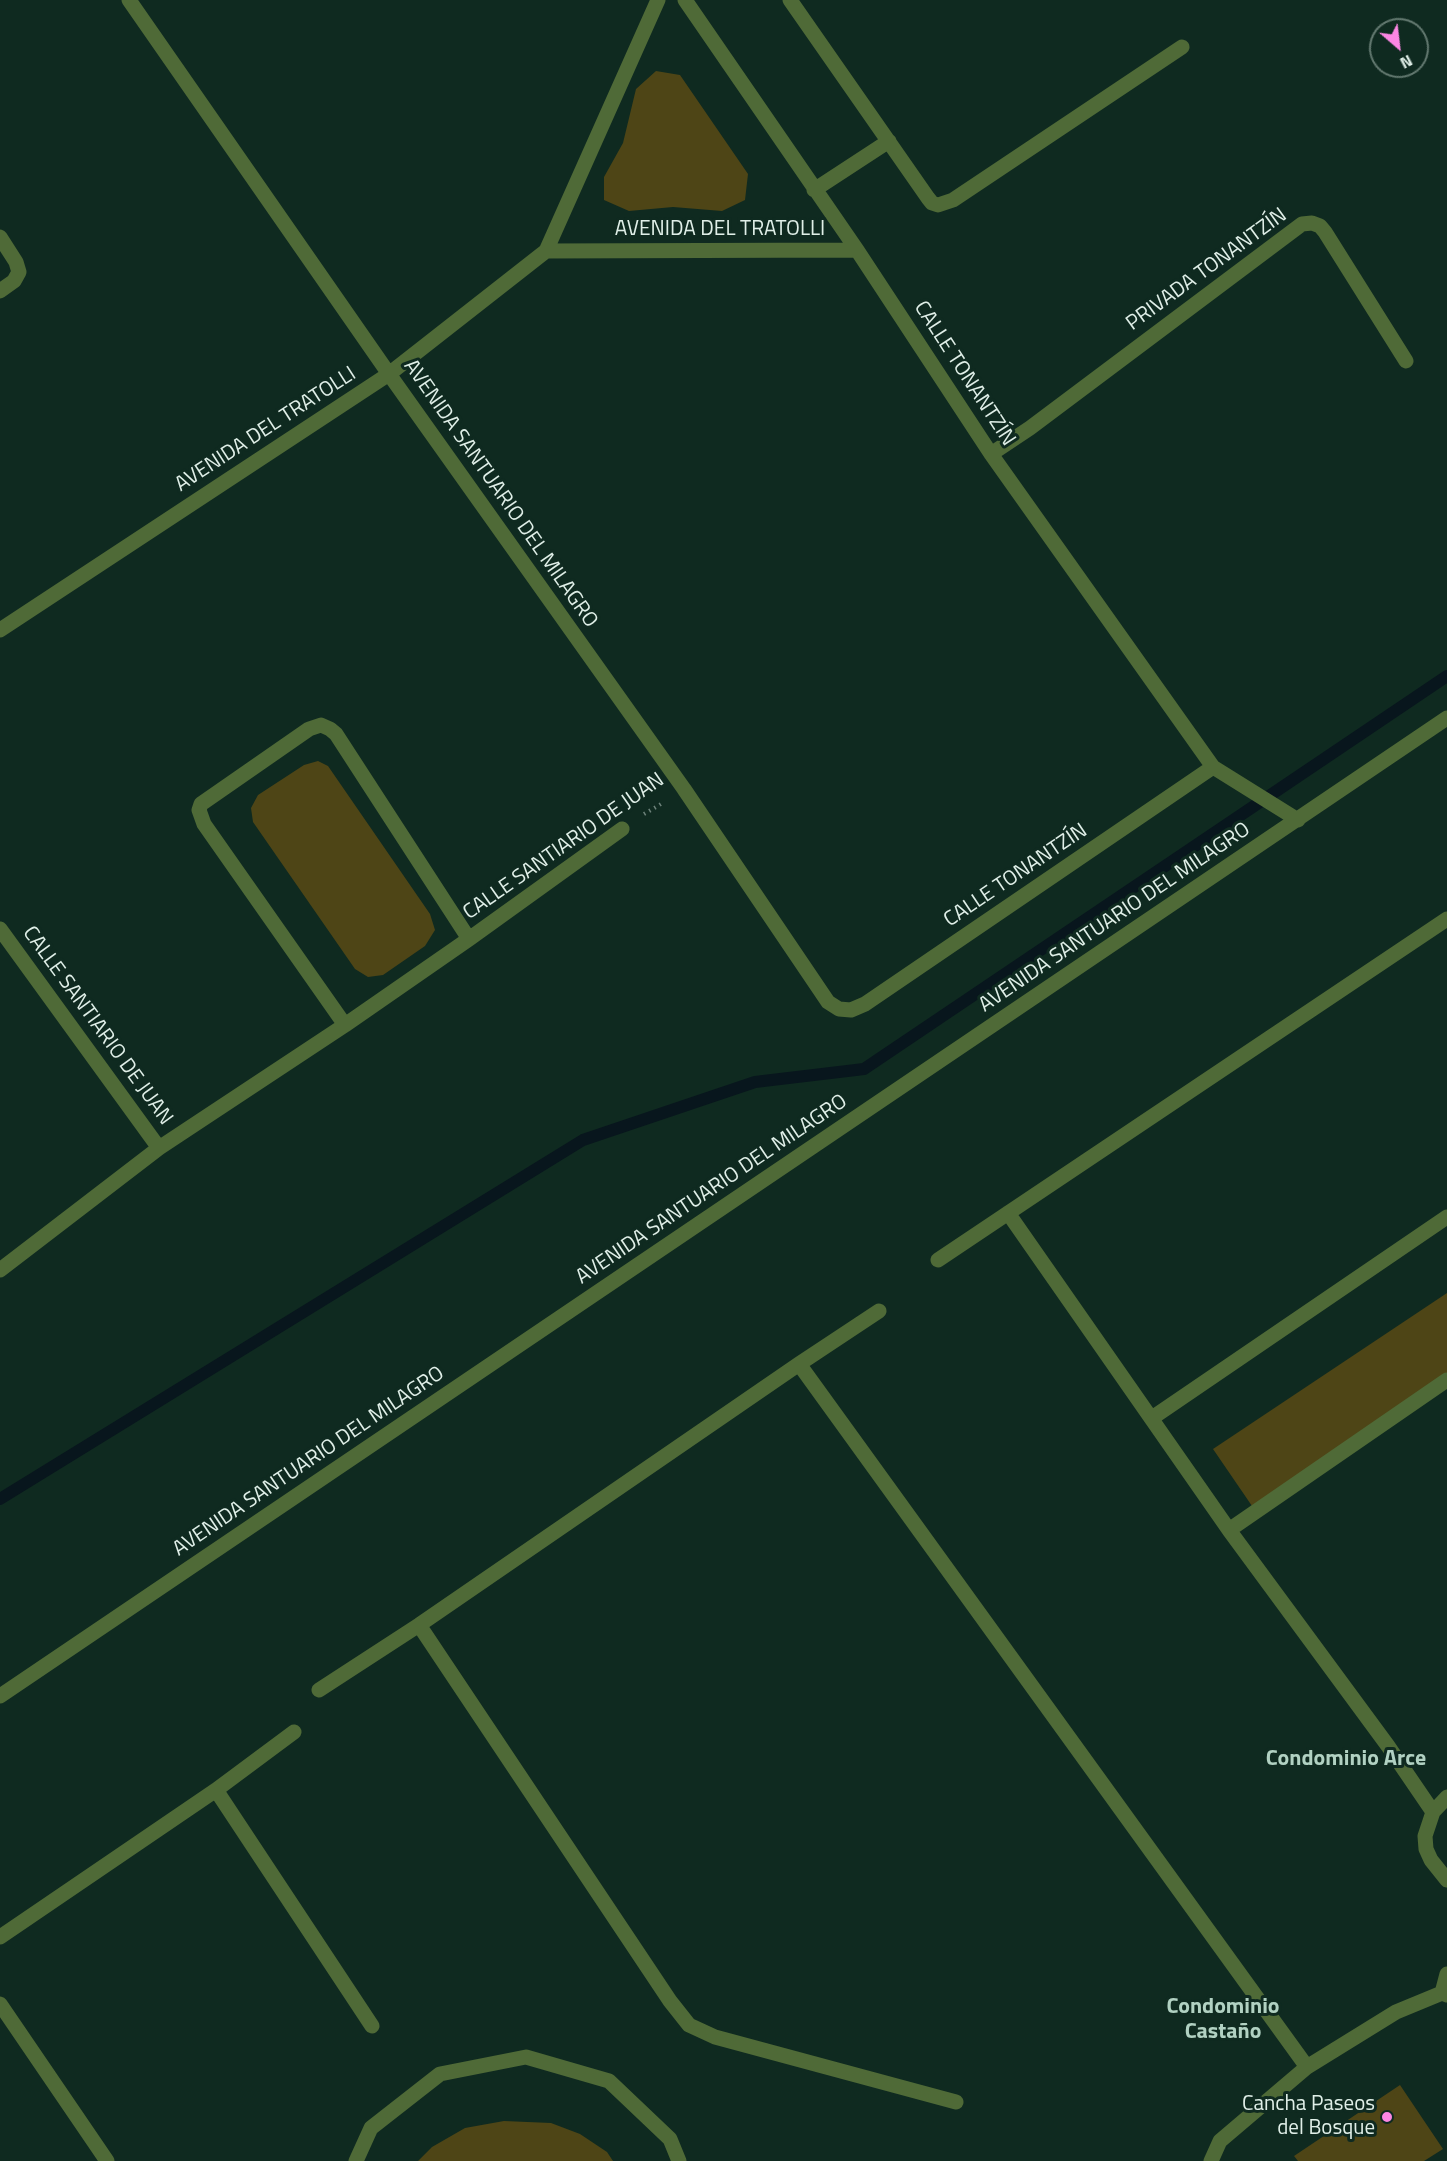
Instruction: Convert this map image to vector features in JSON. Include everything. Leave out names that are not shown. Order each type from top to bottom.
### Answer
[{"type":"street","name":"AVENIDA SANTUARIO DEL MILAGRO","points":[[129,0],[389,374],[684,789],[820,992],[839,1010]]},
{"type":"street","name":"AVENIDA DEL TRATOLLI","points":[[0,630],[389,374],[546,251],[658,0]]},
{"type":"street","name":"CALLE TONANTZÍN","points":[[685,0],[814,190],[858,250],[991,454],[1214,767],[1298,820]]},
{"type":"street","points":[[790,0],[932,203],[938,205],[945,204],[1182,47]]},
{"type":"street","points":[[814,190],[889,141]]},
{"type":"street","name":"PRIVADA TONANTZÍN","points":[[991,454],[1040,421],[1302,224],[1312,223],[1320,226],[1325,232],[1406,361]]},
{"type":"street","points":[[0,237],[20,272],[14,281],[0,291]]},
{"type":"street","name":"AVENIDA DEL TRATOLLI","points":[[546,251],[858,250]]},
{"type":"street","name":"AVENIDA SANTUARIO DEL MILAGRO","points":[[0,1696],[1447,718]]},
{"type":"street","name":"CALLE SANTIARIO DE JUAN","points":[[345,1025],[204,824],[199,810],[201,804],[309,729],[321,725],[336,734],[469,939]]},
{"type":"street","name":"CALLE TONANTZÍN","points":[[839,1010],[851,1010],[865,1004],[1214,767]]},
{"type":"street","name":"CALLE SANTIARIO DE JUAN","points":[[0,1270],[159,1148],[345,1025],[622,829]]},
{"type":"street","points":[[938,1260],[1447,919]]},
{"type":"street","name":"CALLE SANTIARIO DE JUAN","points":[[0,929],[159,1148]]},
{"type":"street","points":[[1008,1213],[1229,1530],[1388,1746],[1433,1812]]},
{"type":"street","points":[[1152,1418],[1447,1217]]},
{"type":"street","points":[[319,1690],[419,1625],[879,1311]]},
{"type":"street","points":[[799,1364],[1306,2067]]},
{"type":"street","points":[[1229,1530],[1447,1380]]},
{"type":"street","points":[[419,1625],[670,2001],[689,2025],[715,2037],[956,2102]]},
{"type":"street","points":[[0,1937],[216,1790],[294,1732]]},
{"type":"street","points":[[216,1790],[372,2026]]},
{"type":"street","points":[[1447,1797],[1433,1812],[1425,1836],[1426,1849],[1431,1860],[1437,1871],[1447,1880]]},
{"type":"street","points":[[1211,2161],[1220,2141],[1306,2067],[1396,2012],[1444,1994],[1447,1974]]},
{"type":"street","points":[[0,2004],[107,2161]]},
{"type":"street","points":[[356,2161],[371,2128],[440,2074],[526,2057],[609,2081],[670,2139],[679,2161]]},
{"type":"path","name":"CALLE SANTIARIO DE JUAN","points":[[622,829],[684,789]]},
{"type":"shaded area","points":[[656,71],[680,75],[748,174],[745,200],[722,211],[673,207],[629,211],[604,200],[604,177],[623,143],[636,89]]},
{"type":"shaded area","points":[[318,761],[328,766],[430,914],[435,930],[425,946],[383,975],[368,977],[355,969],[253,822],[251,808],[258,795],[304,765]]},
{"type":"shaded area","points":[[1447,1293],[1447,1375],[1252,1506],[1213,1449]]},
{"type":"shaded area","name":"Cancha Paseos del Bosque","points":[[1400,2085],[1443,2149],[1424,2161],[1298,2161],[1294,2156]]},
{"type":"shaded area","points":[[504,2121],[551,2123],[580,2134],[607,2152],[613,2161],[418,2161],[432,2147],[465,2128]]},
{"type":"waterway","points":[[0,1499],[583,1140],[755,1082],[864,1069],[1447,676]]},
{"type":"place","name":"Cancha Paseos del Bosque","points":[[1387,2117]]},
{"type":"district","name":"Condominio Arce","points":[[1346,1760]]},
{"type":"district","name":"Condominio Castaño","points":[[1223,2021]]}]
